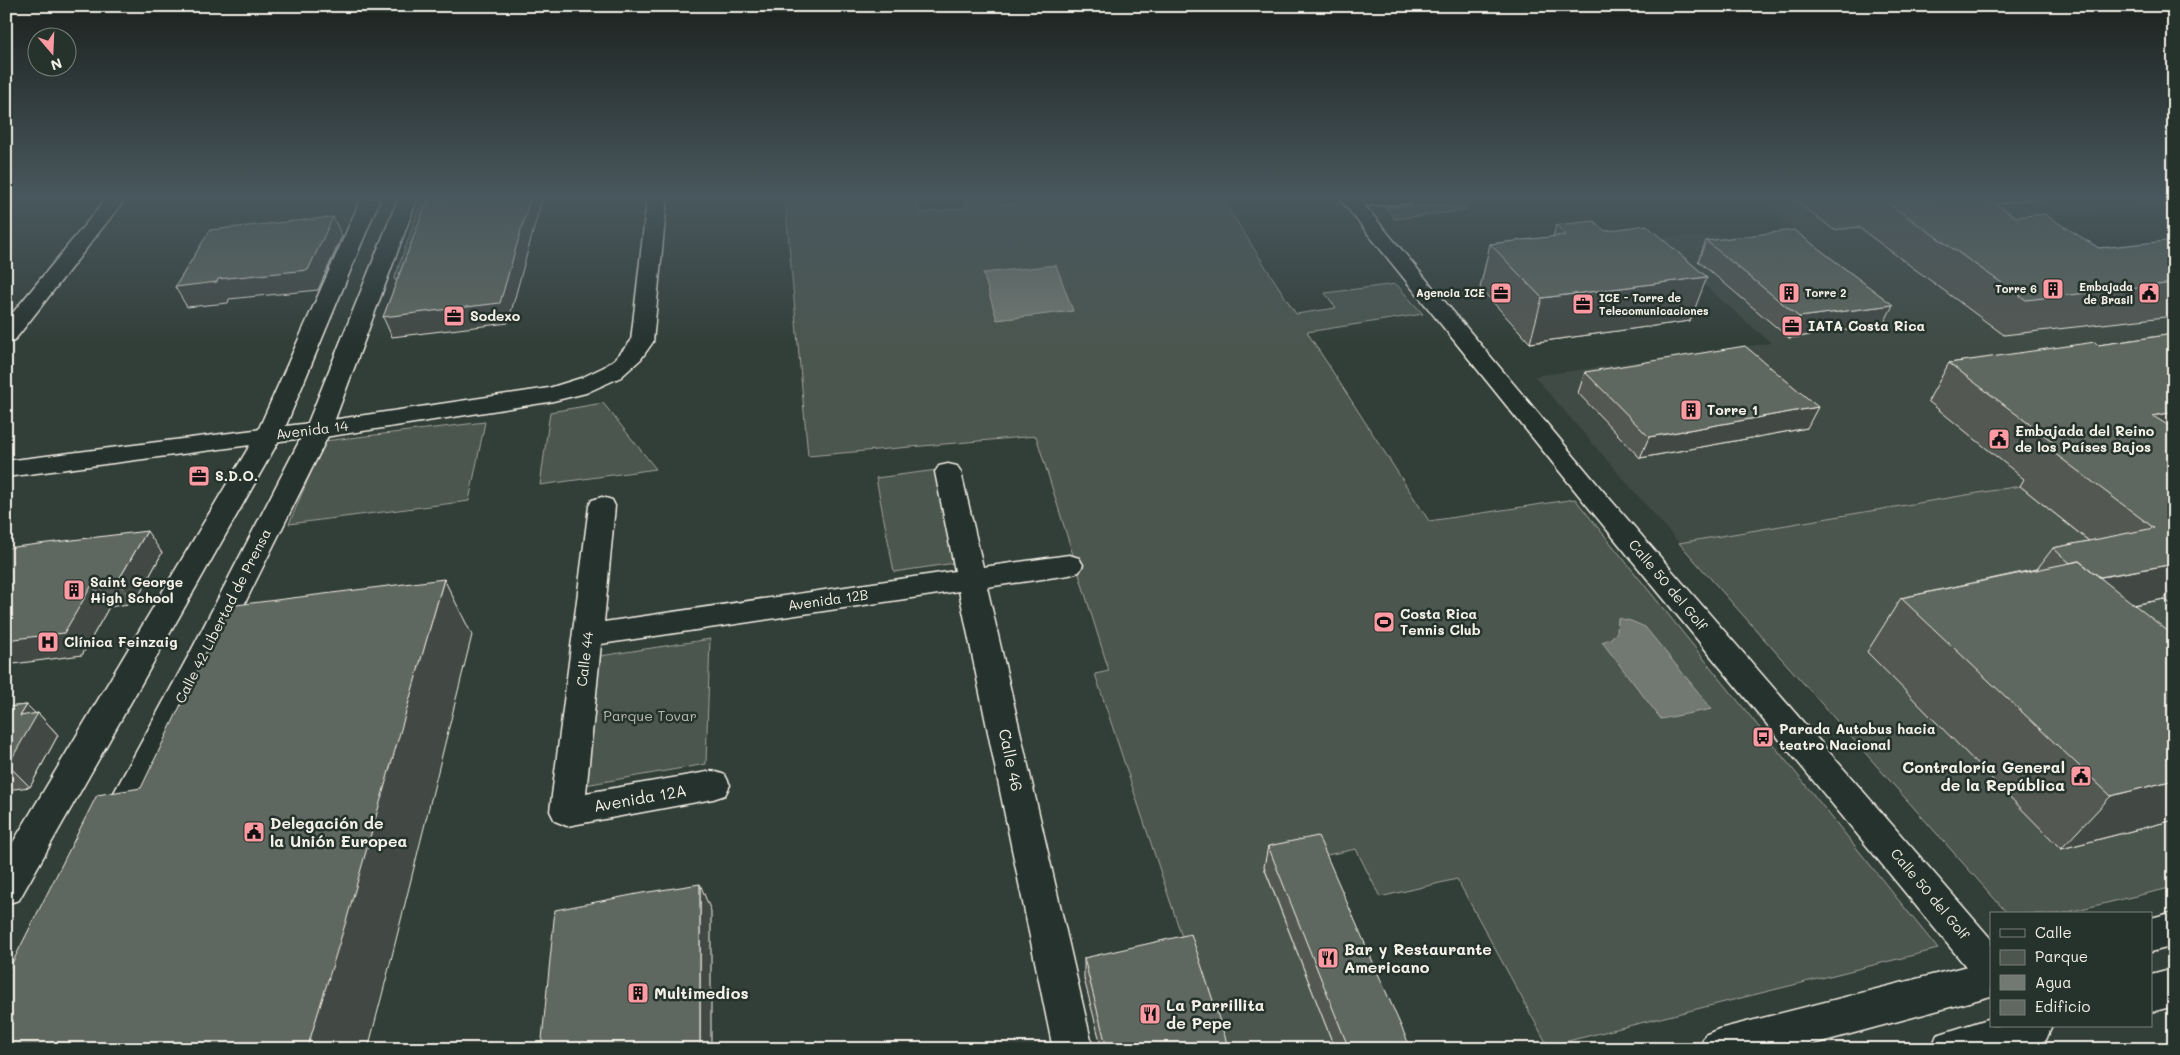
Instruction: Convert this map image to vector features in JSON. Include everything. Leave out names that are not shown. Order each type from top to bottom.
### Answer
[{"type":"street","points":[[6,336],[76,248]]},
{"type":"street","points":[[6,888],[269,435],[350,248]]},
{"type":"street","name":"Calle 42 Libertad de Prensa","points":[[102,846],[206,651],[318,430],[389,248]]},
{"type":"street","name":"Avenida 14","points":[[6,469],[318,430],[549,395],[586,385],[613,372],[632,358],[642,342],[651,248]]},
{"type":"street","name":"Calle 50 del Golf","points":[[1390,248],[1594,497],[1990,966]]},
{"type":"street","name":"Calle 46","points":[[948,472],[1073,1049]]},
{"type":"street","name":"Calle 44","points":[[566,811],[602,506]]},
{"type":"street","name":"Avenida 12B","points":[[588,635],[1069,566]]},
{"type":"street","name":"Avenida 12A","points":[[566,811],[713,785]]},
{"type":"street","points":[[2152,935],[2174,929]]},
{"type":"street","points":[[1719,1049],[1990,978]]},
{"type":"street","points":[[2152,993],[2174,987]]},
{"type":"street","points":[[1951,1049],[2025,1028]]},
{"type":"shaded area","points":[[1662,248],[2051,248],[2174,296],[2174,462],[1679,543],[1534,376],[1771,343]]},
{"type":"green space","points":[[405,248],[426,248],[415,278],[394,280]]},
{"type":"green space","name":"Costa Rica Tennis Club","points":[[789,248],[1254,248],[1296,314],[1336,308],[1325,293],[1396,284],[1423,314],[1307,332],[1429,521],[1575,499],[1938,949],[1548,1046],[1457,879],[1380,897],[1356,849],[1264,868],[1335,1049],[1219,1049],[1095,674],[1109,671],[1036,436],[808,456]]},
{"type":"green space","points":[[603,403],[656,469],[540,485],[550,412]]},
{"type":"green space","points":[[485,422],[469,501],[289,524],[324,441]]},
{"type":"green space","points":[[937,470],[955,563],[894,572],[876,478]]},
{"type":"green space","points":[[2020,486],[2122,568],[2060,619],[2164,599],[2174,606],[2174,887],[2068,912],[2006,912],[1679,543]]},
{"type":"green space","name":"Parque Tovar","points":[[710,639],[706,764],[585,785],[600,656]]},
{"type":"water","points":[[1056,265],[1073,311],[997,320],[983,273]]},
{"type":"water","points":[[1618,618],[1645,627],[1712,709],[1661,719],[1602,642],[1610,639],[1617,632]]},
{"type":"building","points":[[199,248],[318,248],[308,270],[218,279],[217,282],[175,287]]},
{"type":"building","points":[[409,248],[516,248],[500,303],[383,317]]},
{"type":"building","points":[[1494,248],[1673,248],[1707,277],[1542,298]]},
{"type":"building","points":[[1715,248],[1818,248],[1893,305],[1799,317]]},
{"type":"building","points":[[1952,248],[2174,248],[2174,283],[2026,300]]},
{"type":"building","points":[[2174,334],[2174,412],[2153,416],[2174,429],[2174,564],[2100,577],[2079,561],[2070,563],[2053,548],[2154,528],[2046,447],[2057,445],[1949,363],[2095,342],[2098,345]]},
{"type":"building","name":"Torre 1","points":[[1745,346],[1818,407],[1649,437],[1585,372]]},
{"type":"building","points":[[147,531],[118,581],[92,585],[64,633],[6,640],[6,548]]},
{"type":"building","points":[[2079,561],[2174,636],[2174,780],[2111,796],[1901,598]]},
{"type":"building","points":[[444,579],[347,918],[307,1049],[6,1049],[6,975],[97,795],[141,788],[228,606]]},
{"type":"building","points":[[27,705],[20,716],[38,713],[8,765],[6,765],[6,707]]},
{"type":"building","name":"Bar y Restaurante Americano","points":[[1318,836],[1411,1049],[1349,1049],[1268,846]]},
{"type":"building","name":"Multimedios","points":[[700,884],[700,1049],[541,1049],[555,910]]},
{"type":"building","name":"La Parrillita de Pepe","points":[[1191,934],[1229,1049],[1107,1049],[1084,958]]},
{"type":"place","name":"Torre 6","points":[[2053,289]]},
{"type":"place","name":"Agencia ICE","points":[[1501,293]]},
{"type":"place","name":"Torre 2","points":[[1789,293]]},
{"type":"place","name":"Embajada de Brasil","points":[[2149,293]]},
{"type":"place","name":"ICE - Torre de Telecomunicaciones","points":[[1583,304]]},
{"type":"place","name":"Sodexo","points":[[454,316]]},
{"type":"place","name":"IATA Costa Rica","points":[[1792,326]]},
{"type":"place","name":"Torre 1","points":[[1691,410]]},
{"type":"place","name":"Embajada del Reino de los Países Bajos","points":[[1999,439]]},
{"type":"place","name":"S.D.O.","points":[[199,476]]},
{"type":"place","name":"Saint George High School","points":[[74,590]]},
{"type":"place","name":"Costa Rica Tennis Club","points":[[1384,622]]},
{"type":"place","name":"Clínica Feinzaig","points":[[48,642]]},
{"type":"place","name":"Parada Autobus hacia teatro Nacional","points":[[1763,737]]},
{"type":"place","name":"Contraloría General de la República","points":[[2081,776]]},
{"type":"place","name":"Delegación de la Unión Europea","points":[[254,832]]},
{"type":"place","name":"Bar y Restaurante Americano","points":[[1328,958]]},
{"type":"place","name":"Multimedios","points":[[638,993]]},
{"type":"place","name":"La Parrillita de Pepe","points":[[1150,1014]]}]
